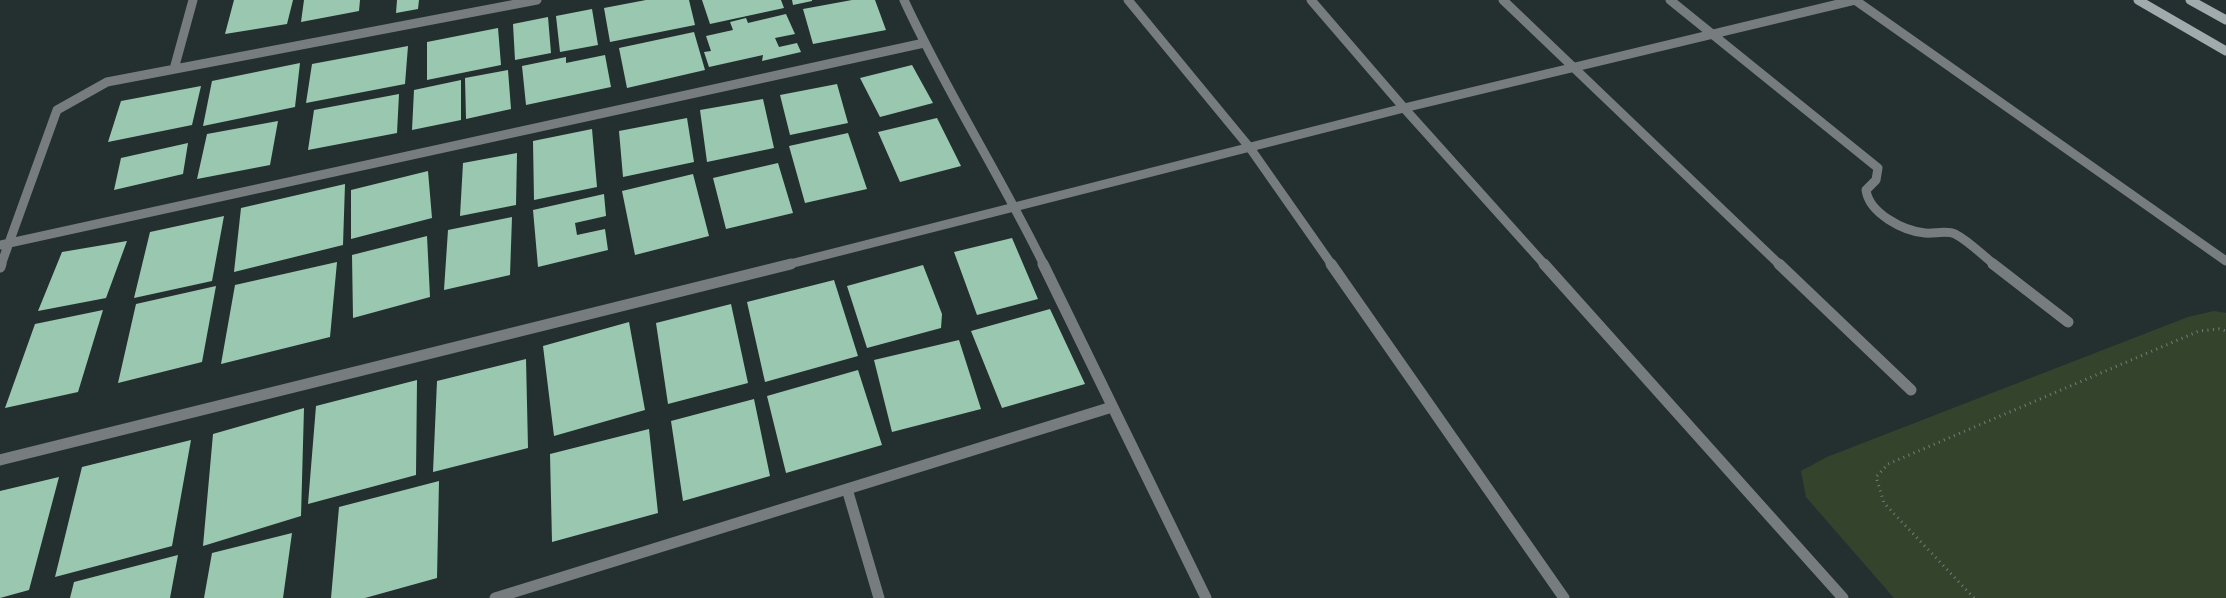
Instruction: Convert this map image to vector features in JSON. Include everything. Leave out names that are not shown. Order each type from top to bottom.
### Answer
[{"type":"main road","points":[[2138,0],[2226,51]]},
{"type":"main road","points":[[2190,0],[2226,20]]},
{"type":"street","points":[[174,70],[193,0]]},
{"type":"street","points":[[0,267],[4,244],[58,110],[107,82],[537,0]]},
{"type":"street","points":[[904,0],[924,43],[1016,208],[1206,598]]},
{"type":"street","points":[[1128,0],[1250,148],[1564,598]]},
{"type":"street","points":[[1311,0],[1404,108],[1843,598]]},
{"type":"street","points":[[1503,0],[1911,390]]},
{"type":"street","points":[[1670,0],[1878,168],[1876,180],[1866,190],[1867,198],[1876,209],[1910,230],[1954,233],[2068,322]]},
{"type":"street","points":[[0,460],[1016,208],[1404,108],[1855,0],[2226,261]]},
{"type":"street","points":[[4,244],[924,43]]},
{"type":"street","points":[[496,598],[1112,407]]},
{"type":"street","points":[[847,489],[879,598]]},
{"type":"path","points":[[1974,598],[1884,503],[1876,477],[1888,464],[2199,331],[2219,329],[2226,331]]},
{"type":"green space","points":[[2214,311],[2226,313],[2226,598],[1894,598],[1806,497],[1801,471],[1827,457],[2188,317]]},
{"type":"building","points":[[234,0],[293,0],[287,24],[225,34]]},
{"type":"building","points":[[304,0],[360,0],[359,11],[301,22]]},
{"type":"building","points":[[397,0],[419,0],[418,9],[396,13]]},
{"type":"building","points":[[646,0],[689,0],[695,25],[610,42],[604,8]]},
{"type":"building","points":[[702,0],[781,0],[784,8],[710,24]]},
{"type":"building","points":[[792,0],[812,0],[812,1],[793,5]]},
{"type":"building","points":[[852,0],[875,0],[886,30],[813,44],[803,9]]},
{"type":"building","points":[[592,9],[598,45],[560,52],[556,16]]},
{"type":"building","points":[[786,14],[795,34],[775,38],[779,47],[797,43],[801,52],[762,61],[763,55],[709,67],[704,52],[711,51],[706,36],[733,30],[730,22],[746,18],[748,23]]},
{"type":"building","points":[[548,17],[551,53],[515,60],[513,24]]},
{"type":"building","points":[[498,28],[501,65],[427,80],[427,42]]},
{"type":"building","points":[[694,32],[705,70],[627,88],[619,48]]},
{"type":"building","points":[[408,46],[405,84],[306,103],[312,64]]},
{"type":"building","points":[[605,55],[611,87],[526,105],[522,66],[566,57],[566,63]]},
{"type":"building","points":[[300,63],[295,107],[203,126],[212,81]]},
{"type":"building","points":[[912,65],[933,103],[880,117],[860,78]]},
{"type":"building","points":[[508,70],[511,109],[466,119],[465,78]]},
{"type":"building","points":[[461,80],[461,120],[412,130],[414,90]]},
{"type":"building","points":[[837,84],[848,123],[790,135],[780,95]]},
{"type":"building","points":[[201,86],[192,125],[108,142],[121,101]]},
{"type":"building","points":[[399,94],[397,133],[308,150],[314,110]]},
{"type":"building","points":[[763,99],[774,148],[707,162],[700,110]]},
{"type":"building","points":[[687,118],[694,162],[623,177],[619,131]]},
{"type":"building","points":[[937,118],[961,166],[900,182],[878,132]]},
{"type":"building","points":[[278,121],[270,165],[197,179],[207,134]]},
{"type":"building","points":[[592,129],[597,187],[534,200],[533,141]]},
{"type":"building","points":[[848,133],[867,189],[805,203],[789,146]]},
{"type":"building","points":[[188,143],[183,174],[114,190],[121,158]]},
{"type":"building","points":[[517,153],[516,205],[460,216],[463,163]]},
{"type":"building","points":[[778,163],[793,213],[726,229],[713,178]]},
{"type":"building","points":[[428,171],[432,218],[351,239],[351,190]]},
{"type":"building","points":[[693,174],[709,236],[635,255],[622,191]]},
{"type":"building","points":[[345,184],[343,245],[234,272],[241,208]]},
{"type":"building","points":[[604,194],[606,216],[575,223],[577,235],[605,229],[608,250],[538,267],[533,210]]},
{"type":"building","points":[[224,216],[212,281],[134,298],[150,232]]},
{"type":"building","points":[[512,217],[510,275],[444,290],[448,230]]},
{"type":"building","points":[[427,236],[430,297],[353,318],[352,255]]},
{"type":"building","points":[[1012,238],[1038,299],[977,315],[954,252]]},
{"type":"building","points":[[127,241],[106,298],[38,311],[62,252]]},
{"type":"building","points":[[337,262],[330,337],[221,364],[235,285]]},
{"type":"building","points":[[923,265],[942,314],[941,328],[867,348],[847,286]]},
{"type":"building","points":[[834,280],[858,356],[765,382],[747,302]]},
{"type":"building","points":[[216,286],[202,362],[118,383],[136,304]]},
{"type":"building","points":[[731,304],[748,383],[668,404],[656,323]]},
{"type":"building","points":[[1050,309],[1085,384],[1002,408],[971,331]]},
{"type":"building","points":[[103,310],[78,392],[5,408],[35,324]]},
{"type":"building","points":[[629,322],[645,410],[554,436],[543,346]]},
{"type":"building","points":[[959,340],[981,409],[892,432],[874,360]]},
{"type":"building","points":[[526,359],[528,448],[433,472],[437,381]]},
{"type":"building","points":[[858,370],[882,445],[786,473],[767,396]]},
{"type":"building","points":[[417,380],[416,475],[308,504],[316,406]]},
{"type":"building","points":[[754,399],[770,476],[683,501],[671,421]]},
{"type":"building","points":[[304,408],[301,516],[203,546],[213,434]]},
{"type":"building","points":[[649,429],[658,513],[552,542],[550,454]]},
{"type":"building","points":[[191,440],[172,546],[55,577],[82,467]]},
{"type":"building","points":[[59,477],[29,590],[0,598],[0,491]]},
{"type":"building","points":[[439,481],[437,578],[365,598],[331,598],[339,507]]},
{"type":"building","points":[[292,533],[283,598],[204,598],[212,553]]},
{"type":"building","points":[[178,555],[170,598],[70,598],[74,582]]}]
